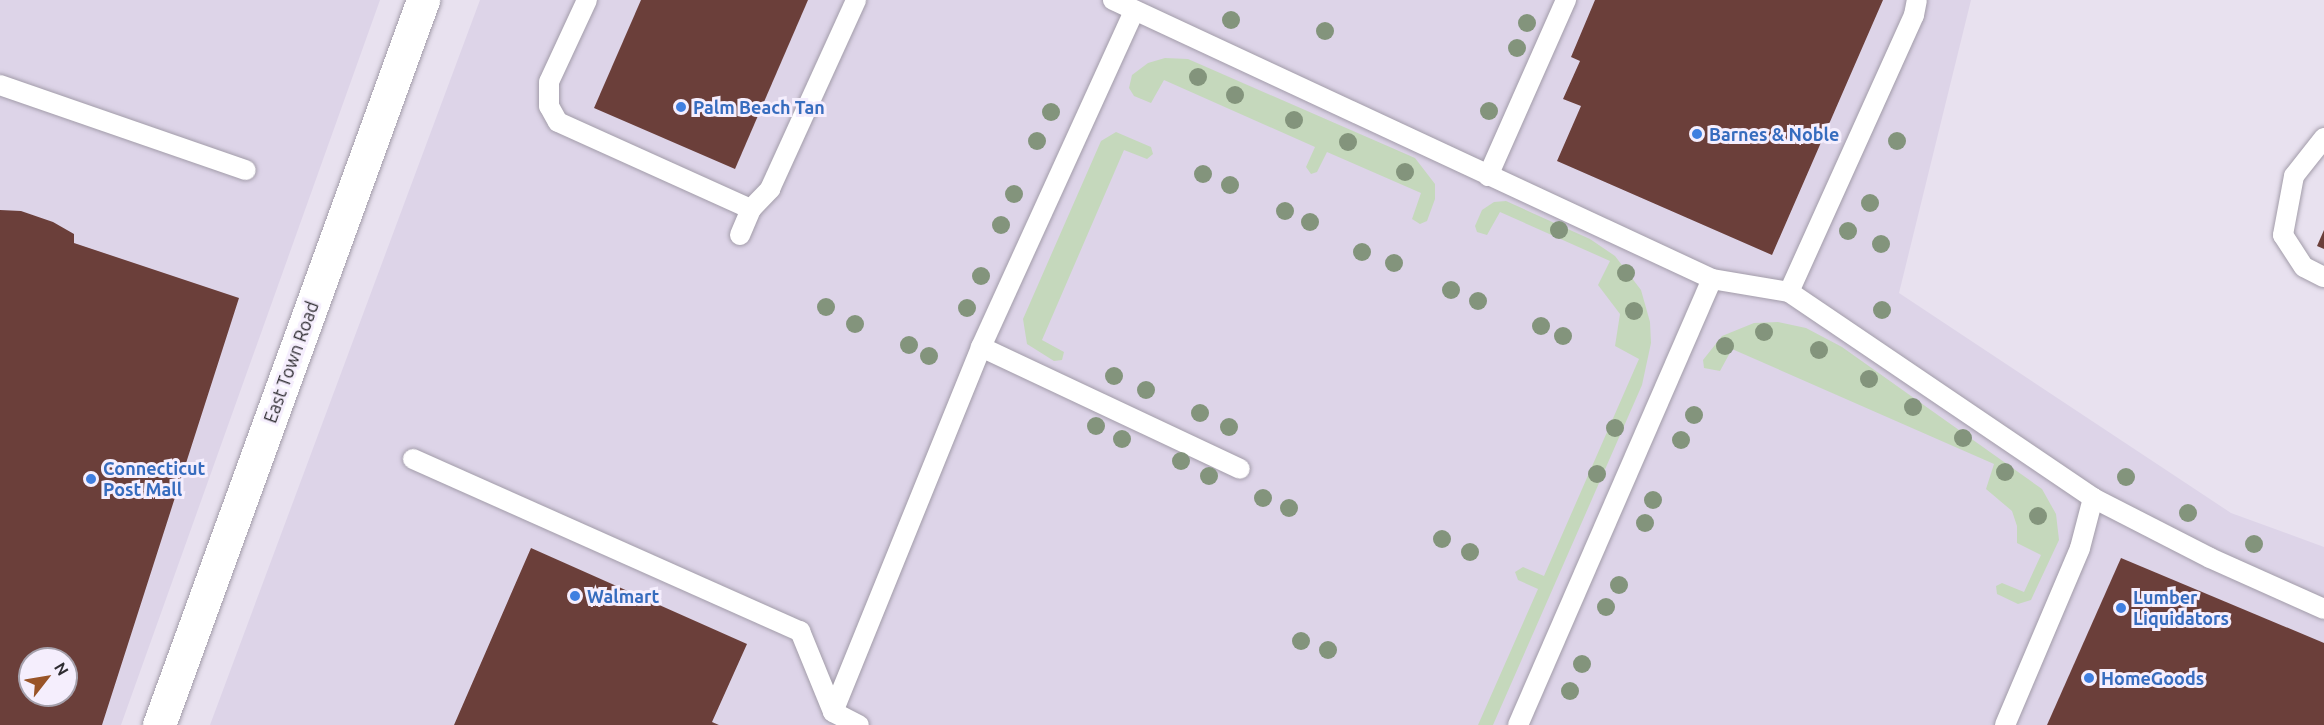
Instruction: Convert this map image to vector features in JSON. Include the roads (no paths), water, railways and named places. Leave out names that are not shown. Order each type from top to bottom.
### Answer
[{"type":"street","name":"East Town Road","points":[[159,725],[423,0]]},
{"type":"lane","points":[[587,0],[549,82],[549,106],[558,122],[751,209]]},
{"type":"lane","points":[[740,235],[751,209],[770,189],[856,0]]},
{"type":"lane","points":[[1113,0],[1712,279],[1789,292],[2093,498],[2210,558],[2324,609]]},
{"type":"lane","points":[[1488,176],[1566,0]]},
{"type":"lane","points":[[1789,292],[1914,15],[1917,0]]},
{"type":"lane","points":[[833,712],[981,347],[1134,11]]},
{"type":"lane","points":[[0,85],[246,170]]},
{"type":"lane","points":[[2324,138],[2294,176],[2283,235],[2304,267],[2324,277]]},
{"type":"lane","points":[[1518,725],[1712,279]]},
{"type":"lane","points":[[981,347],[1240,469]]},
{"type":"lane","points":[[412,459],[800,631],[833,712],[859,725]]},
{"type":"lane","points":[[2005,725],[2080,548],[2093,498]]},
{"type":"place","name":"Palm Beach Tan","points":[[681,107]]},
{"type":"place","name":"Barnes & Noble","points":[[1697,134]]},
{"type":"place","name":"Connecticut Post Mall","points":[[91,479]]},
{"type":"place","name":"Walmart","points":[[575,596]]},
{"type":"place","name":"Lumber Liquidators","points":[[2121,608]]},
{"type":"place","name":"HomeGoods","points":[[2089,678]]}]
